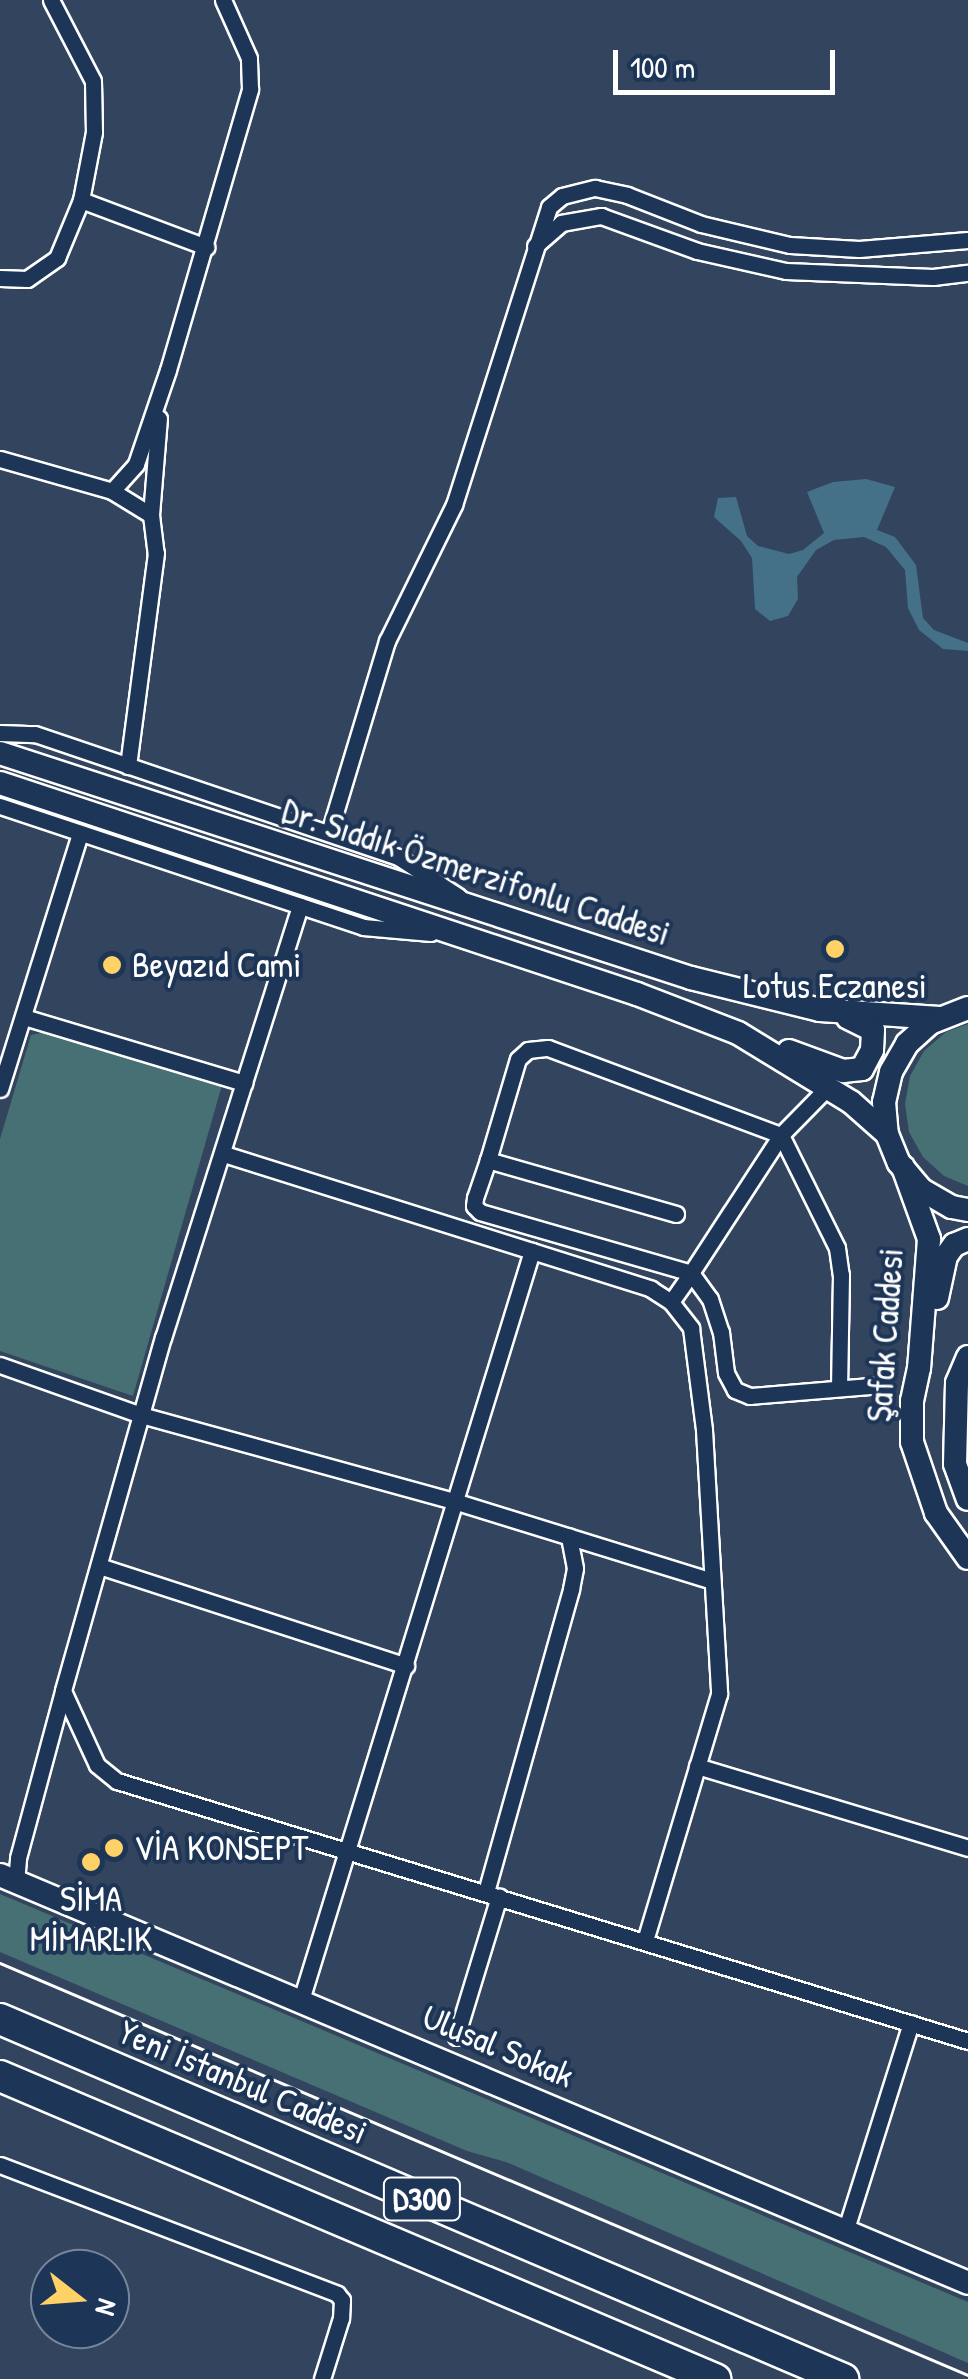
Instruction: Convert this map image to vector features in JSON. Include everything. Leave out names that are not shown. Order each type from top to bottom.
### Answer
[{"type":"highway","name":"Yeni İstanbul Caddesi","points":[[0,2019],[844,2379]]},
{"type":"highway","name":"D300","points":[[0,2076],[669,2370],[715,2379]]},
{"type":"main road","name":"Dr. Sıddık Özmerzifonlu Caddesi","points":[[0,753],[690,978],[820,1010],[940,1018]]},
{"type":"main road","name":"Dr. Sıddık Özmerzifonlu Caddesi","points":[[0,783],[463,936],[738,1033],[828,1088],[887,1134]]},
{"type":"main road","points":[[887,1134],[884,1102],[891,1072],[907,1044],[940,1018],[968,1008]]},
{"type":"main road","points":[[738,1033],[843,1070],[862,1069],[872,1050],[873,1030],[865,1023],[820,1010]]},
{"type":"main road","name":"Şafak Caddesi","points":[[887,1134],[929,1239],[920,1362],[912,1401],[912,1442],[936,1513],[968,1558]]},
{"type":"main road","points":[[902,1167],[922,1190],[952,1207],[968,1210]]},
{"type":"main road","points":[[920,1362],[946,1256],[954,1245],[968,1239]]},
{"type":"main road","points":[[968,1356],[957,1383],[954,1464],[968,1499]]},
{"type":"main road","name":"Ulusal Sokak","points":[[8,1879],[968,2284]]},
{"type":"street","points":[[0,278],[27,279],[57,258],[80,200],[94,132],[93,81],[51,0]]},
{"type":"street","points":[[112,492],[136,464],[206,246],[250,89],[250,58],[224,0]]},
{"type":"street","points":[[329,833],[387,641],[454,505],[532,248],[549,207],[562,196],[595,188],[627,195],[701,224],[790,245],[859,249],[968,240]]},
{"type":"street","points":[[80,200],[206,246]]},
{"type":"street","points":[[532,248],[561,223],[601,216],[697,251],[786,271],[934,277],[968,273]]},
{"type":"street","points":[[128,766],[156,553],[150,515],[158,426],[168,370]]},
{"type":"street","points":[[0,459],[112,492],[150,515]]},
{"type":"street","points":[[0,734],[35,734],[398,856],[478,909]]},
{"type":"street","points":[[0,806],[363,927],[463,936]]},
{"type":"street","points":[[0,1089],[80,833]]},
{"type":"street","points":[[8,1879],[18,1858],[141,1415],[300,906]]},
{"type":"street","points":[[24,1017],[244,1084]]},
{"type":"street","points":[[840,1387],[841,1293],[837,1248],[781,1136],[537,1046],[518,1059],[475,1198],[474,1206],[480,1212],[692,1273],[710,1299],[721,1332],[726,1373],[736,1390],[750,1396],[881,1384]]},
{"type":"street","points":[[671,1302],[781,1136],[828,1088]]},
{"type":"street","points":[[224,1154],[651,1289],[671,1302],[692,1328],[704,1430],[719,1694],[644,1940]]},
{"type":"street","points":[[488,1160],[676,1214]]},
{"type":"street","points":[[301,2000],[344,1850],[406,1666],[532,1251]]},
{"type":"street","points":[[0,1365],[141,1415],[457,1502],[712,1582]]},
{"type":"street","points":[[456,2037],[571,1590],[575,1568],[570,1537]]},
{"type":"street","points":[[98,1566],[406,1666]]},
{"type":"street","points":[[64,1690],[97,1765],[117,1782],[968,2040]]},
{"type":"street","points":[[697,1766],[968,1848]]},
{"type":"street","points":[[845,2232],[911,2024]]},
{"type":"street","points":[[0,2164],[337,2294],[343,2309],[322,2379]]},
{"type":"green space","points":[[968,1024],[968,1186],[944,1176],[923,1157],[909,1132],[905,1104],[910,1076],[924,1051],[946,1032]]},
{"type":"green space","points":[[46,1032],[222,1085],[133,1396],[0,1351],[0,1139],[31,1035]]},
{"type":"green space","points":[[0,1894],[968,2302],[968,2363],[506,2162],[467,2151],[0,1952]]},
{"type":"water","points":[[866,479],[895,487],[877,530],[895,537],[916,565],[923,618],[934,630],[968,643],[968,651],[943,649],[919,630],[908,608],[905,570],[886,547],[864,537],[834,540],[816,550],[797,577],[798,599],[788,616],[770,621],[755,609],[752,558],[741,541],[714,517],[718,498],[736,497],[747,536],[758,546],[789,554],[803,550],[824,533],[807,492],[833,482]]},
{"type":"tram line","points":[[0,1963],[968,2375]]},
{"type":"place","name":"Lotus Eczanesi","points":[[835,949]]},
{"type":"place","name":"Beyazıd Cami","points":[[112,965]]},
{"type":"place","name":"VİA KONSEPT","points":[[114,1848]]},
{"type":"place","name":"SİMA MİMARLIK","points":[[91,1862]]}]
